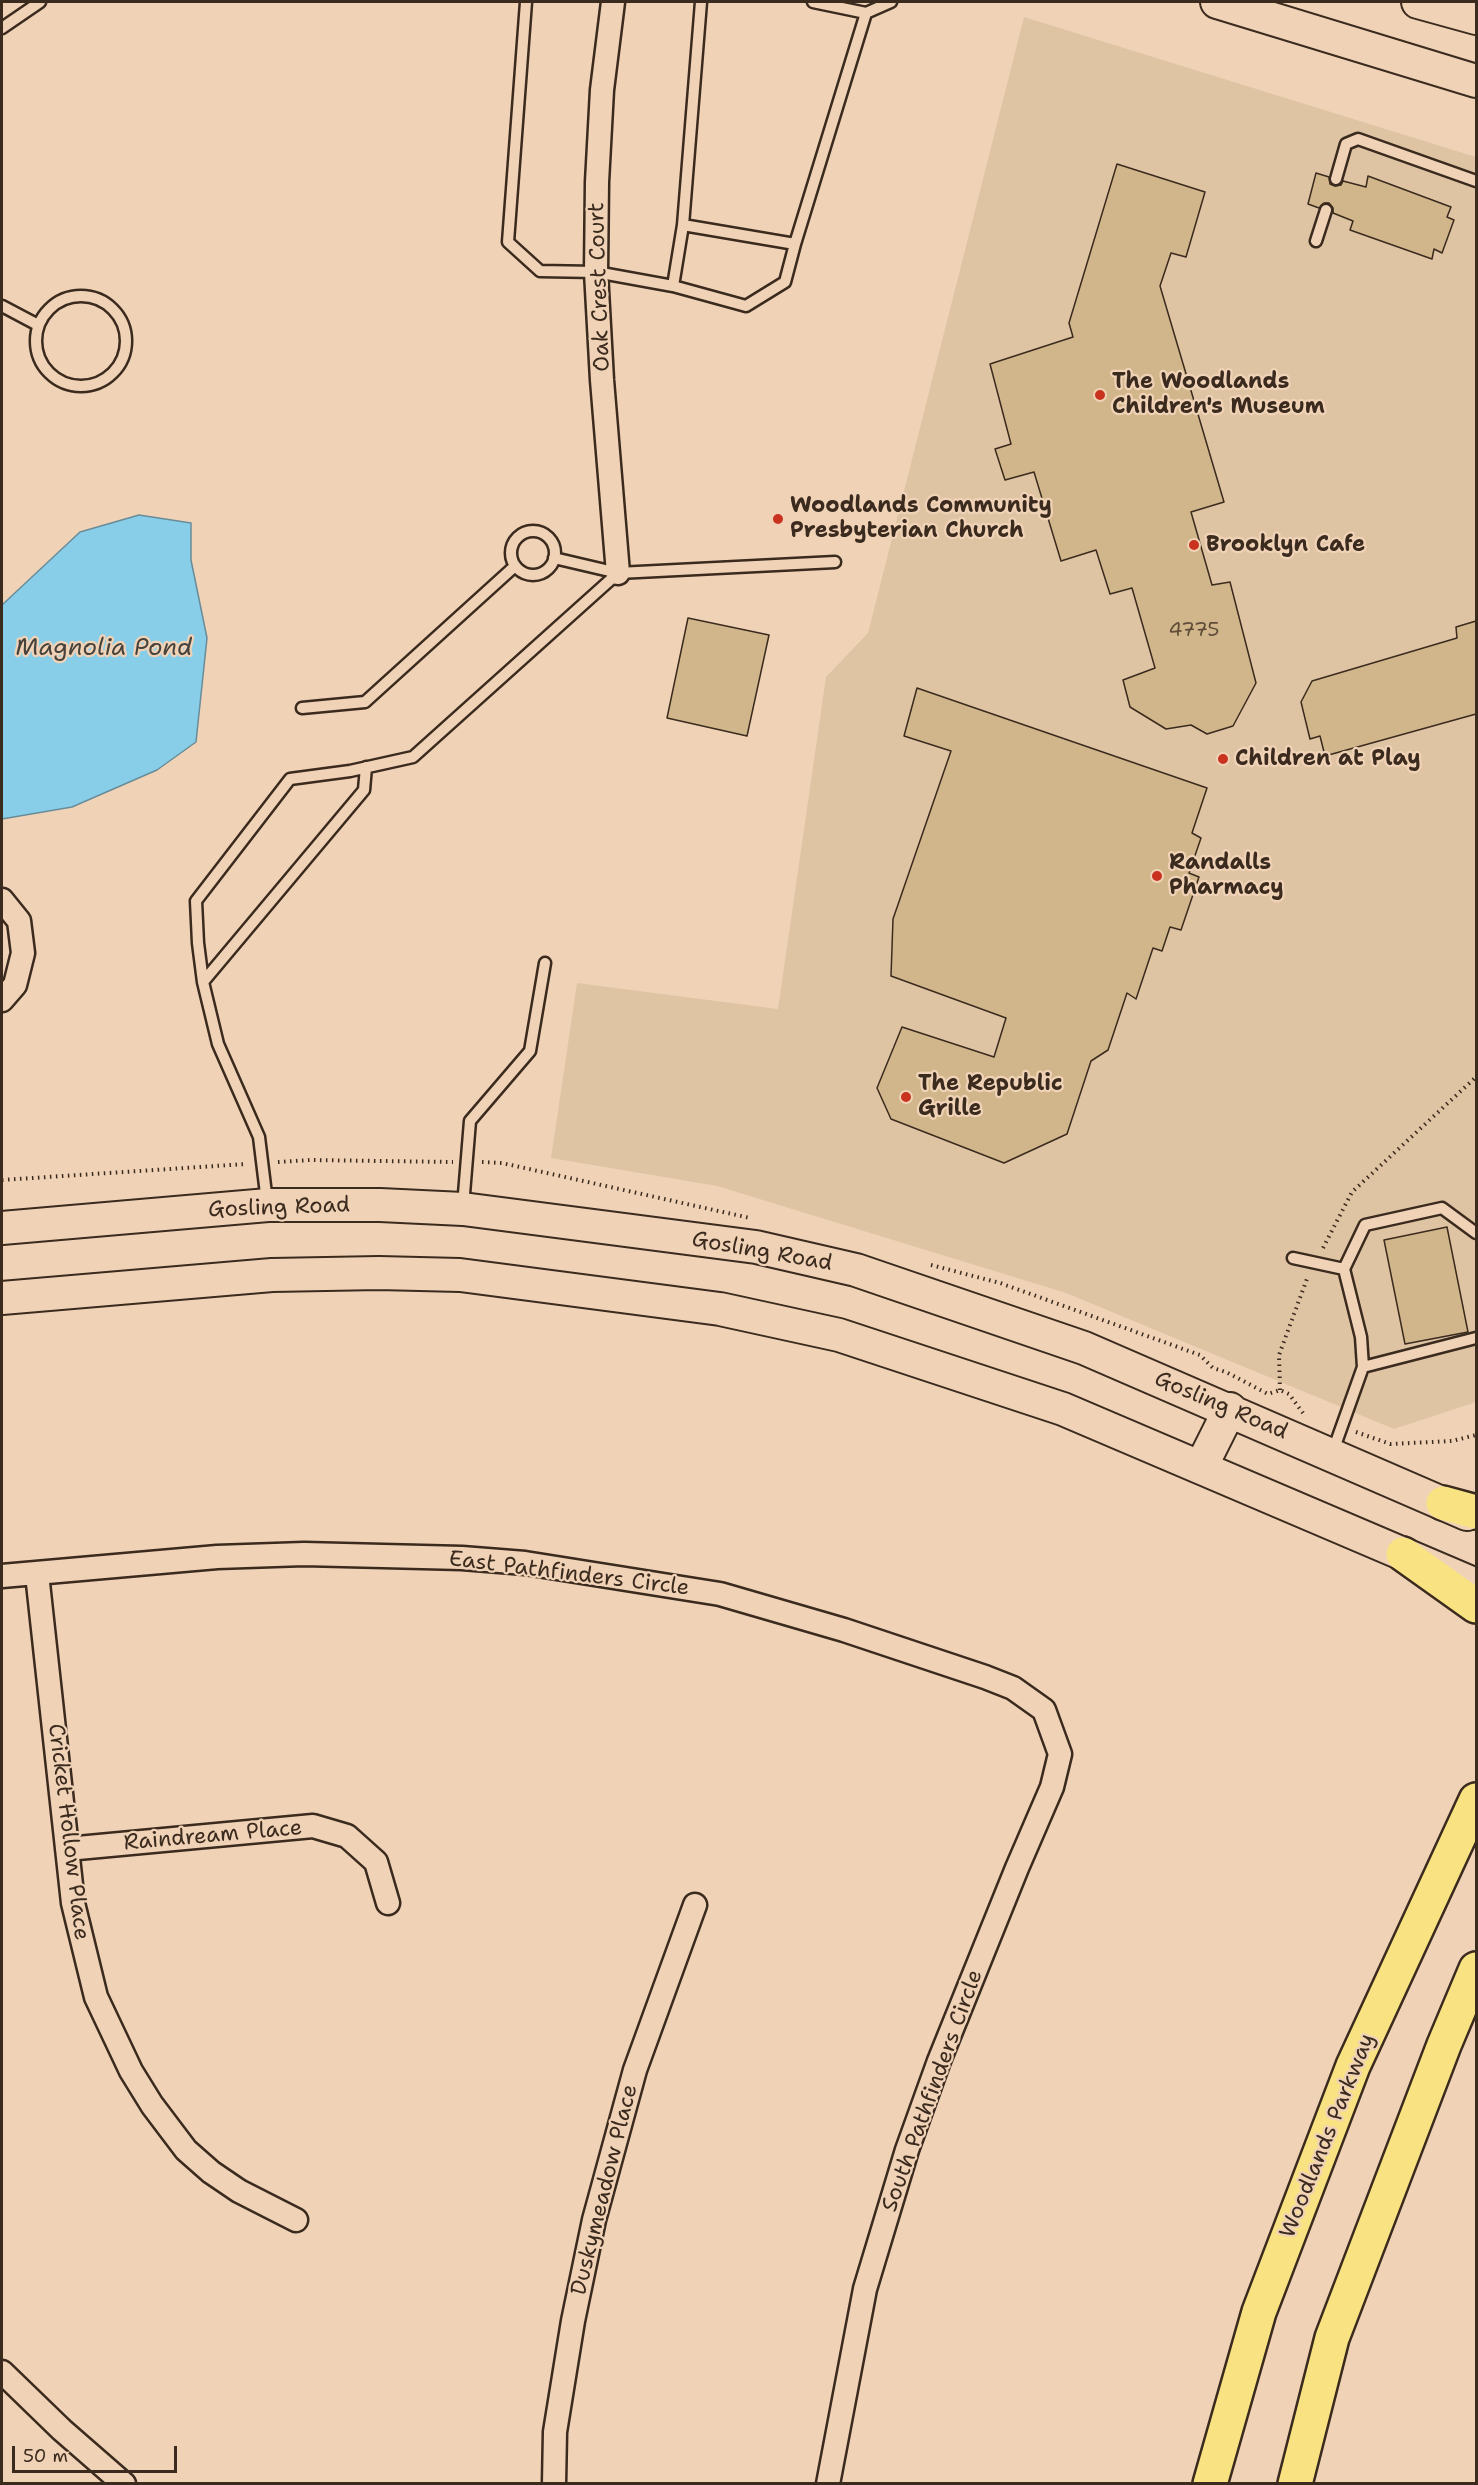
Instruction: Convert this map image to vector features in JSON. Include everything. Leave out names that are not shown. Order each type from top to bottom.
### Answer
[{"type":"main road","points":[[1218,2],[1476,81]]},
{"type":"main road","points":[[1418,2],[1476,18]]},
{"type":"main road","name":"Gosling Road","points":[[2,1228],[268,1205],[380,1205],[463,1209],[756,1248],[856,1270],[1084,1348],[1230,1409],[1476,1518]]},
{"type":"main road","points":[[2,1298],[272,1275],[379,1273],[460,1275],[720,1309],[839,1335],[1063,1409],[1476,1585]]},
{"type":"main road","points":[[1201,1467],[1230,1409]]},
{"type":"main road","points":[[1443,1503],[1476,1512]]},
{"type":"main road","points":[[1403,1554],[1476,1606]]},
{"type":"main road","name":"Woodlands Parkway","points":[[1210,2484],[1259,2312],[1353,2066],[1476,1800]]},
{"type":"main road","points":[[1295,2484],[1332,2338],[1444,2045],[1476,1969]]},
{"type":"street","name":"Oak Crest Court","points":[[613,2],[602,90],[597,182],[596,272],[602,380],[618,573]]},
{"type":"street","points":[[2,900],[18,921],[23,953],[15,985],[2,1000]]},
{"type":"street","name":"East Pathfinders Circle","points":[[2,1576],[217,1557],[304,1554],[462,1558],[525,1563],[663,1584],[742,1601],[844,1630],[985,1677],[1013,1688],[1044,1710]]},
{"type":"street","name":"Cricket Hollow Place","points":[[37,1574],[73,1903],[96,1997],[113,2037],[152,2105],[186,2150],[211,2172],[239,2191],[296,2220]]},
{"type":"street","name":"South Pathfinders Circle","points":[[828,2484],[865,2289],[907,2150],[944,2050],[1052,1787],[1060,1754],[1044,1710]]},
{"type":"street","name":"Raindream Place","points":[[67,1849],[313,1826],[347,1836],[376,1862],[388,1903]]},
{"type":"street","name":"Duskymeadow Place","points":[[554,2484],[555,2432],[573,2321],[594,2220],[635,2070],[695,1905]]},
{"type":"street","points":[[2,2372],[62,2430],[124,2484]]},
{"type":"lane","points":[[2,28],[40,2]]},
{"type":"lane","points":[[526,2],[508,242],[540,271],[596,272],[673,286],[746,306],[785,282],[866,13]]},
{"type":"lane","points":[[673,286],[683,225],[701,2]]},
{"type":"lane","points":[[813,2],[866,13],[891,2]]},
{"type":"lane","points":[[1336,179],[1346,144],[1358,138],[1476,181]]},
{"type":"lane","points":[[1316,241],[1326,210]]},
{"type":"lane","points":[[683,225],[795,244]]},
{"type":"lane","points":[[72,296],[87,296],[102,300],[114,310],[122,323],[126,338],[125,353],[118,367],[108,377],[95,384],[81,387],[66,384],[53,377],[40,360],[35,339],[38,325],[45,311],[57,301],[72,296]]},
{"type":"lane","points":[[2,306],[38,325]]},
{"type":"lane","points":[[529,531],[536,531],[549,538],[555,551],[547,570],[534,575],[527,574],[515,566],[511,552],[516,538],[529,531]]},
{"type":"lane","points":[[554,558],[618,573],[835,562]]},
{"type":"lane","points":[[302,708],[365,702],[515,566]]},
{"type":"lane","points":[[268,1205],[260,1137],[218,1044],[203,982],[196,901],[290,779],[413,757],[618,573]]},
{"type":"lane","points":[[203,982],[364,790],[366,767]]},
{"type":"lane","points":[[463,1209],[470,1121],[530,1051],[545,963]]},
{"type":"lane","points":[[1331,1454],[1363,1367],[1361,1337],[1344,1269],[1365,1225],[1442,1208],[1476,1233]]},
{"type":"lane","points":[[1293,1258],[1344,1269]]},
{"type":"lane","points":[[1363,1367],[1476,1338]]},
{"type":"shaded area","points":[[1024,17],[1476,157],[1476,1402],[1394,1429],[1066,1293],[717,1186],[551,1158],[577,983],[778,1009],[826,677],[868,633]]},
{"type":"water","name":"Magnolia Pond","points":[[139,515],[191,523],[191,560],[207,638],[196,742],[157,770],[72,807],[2,819],[2,605],[80,532]]},
{"type":"building","points":[[1117,164],[1205,192],[1186,257],[1171,253],[1160,286],[1224,502],[1191,512],[1212,585],[1230,582],[1256,683],[1233,726],[1207,734],[1191,725],[1166,729],[1130,707],[1123,680],[1155,668],[1132,588],[1110,594],[1096,550],[1061,561],[1034,472],[1005,480],[995,449],[1011,444],[990,364],[1073,337],[1069,323]]},
{"type":"building","points":[[1316,173],[1329,177],[1330,184],[1335,186],[1341,185],[1343,181],[1366,187],[1368,176],[1451,207],[1447,217],[1454,220],[1442,253],[1434,249],[1432,259],[1350,230],[1353,221],[1333,213],[1333,208],[1329,203],[1324,203],[1319,208],[1308,204]]},
{"type":"building","points":[[688,618],[769,635],[747,736],[667,718]]},
{"type":"building","points":[[1476,621],[1476,714],[1325,756],[1320,736],[1310,739],[1301,702],[1312,681],[1457,638],[1456,627]]},
{"type":"building","points":[[917,688],[1207,788],[1192,833],[1201,838],[1189,873],[1199,877],[1181,930],[1170,927],[1162,951],[1153,948],[1136,999],[1127,993],[1108,1050],[1091,1061],[1067,1134],[1004,1163],[891,1119],[877,1088],[902,1027],[994,1057],[1006,1018],[891,976],[893,919],[951,751],[904,736]]},
{"type":"building","points":[[1447,1227],[1468,1332],[1405,1344],[1384,1240]]},
{"type":"place","name":"The Woodlands Children's Museum","points":[[1100,395]]},
{"type":"place","name":"Woodlands Community Presbyterian Church","points":[[778,519]]},
{"type":"place","name":"Brooklyn Cafe","points":[[1194,545]]},
{"type":"place","name":"Children at Play","points":[[1223,759]]},
{"type":"place","name":"Randalls Pharmacy","points":[[1157,876]]},
{"type":"place","name":"The Republic Grille","points":[[906,1097]]}]
